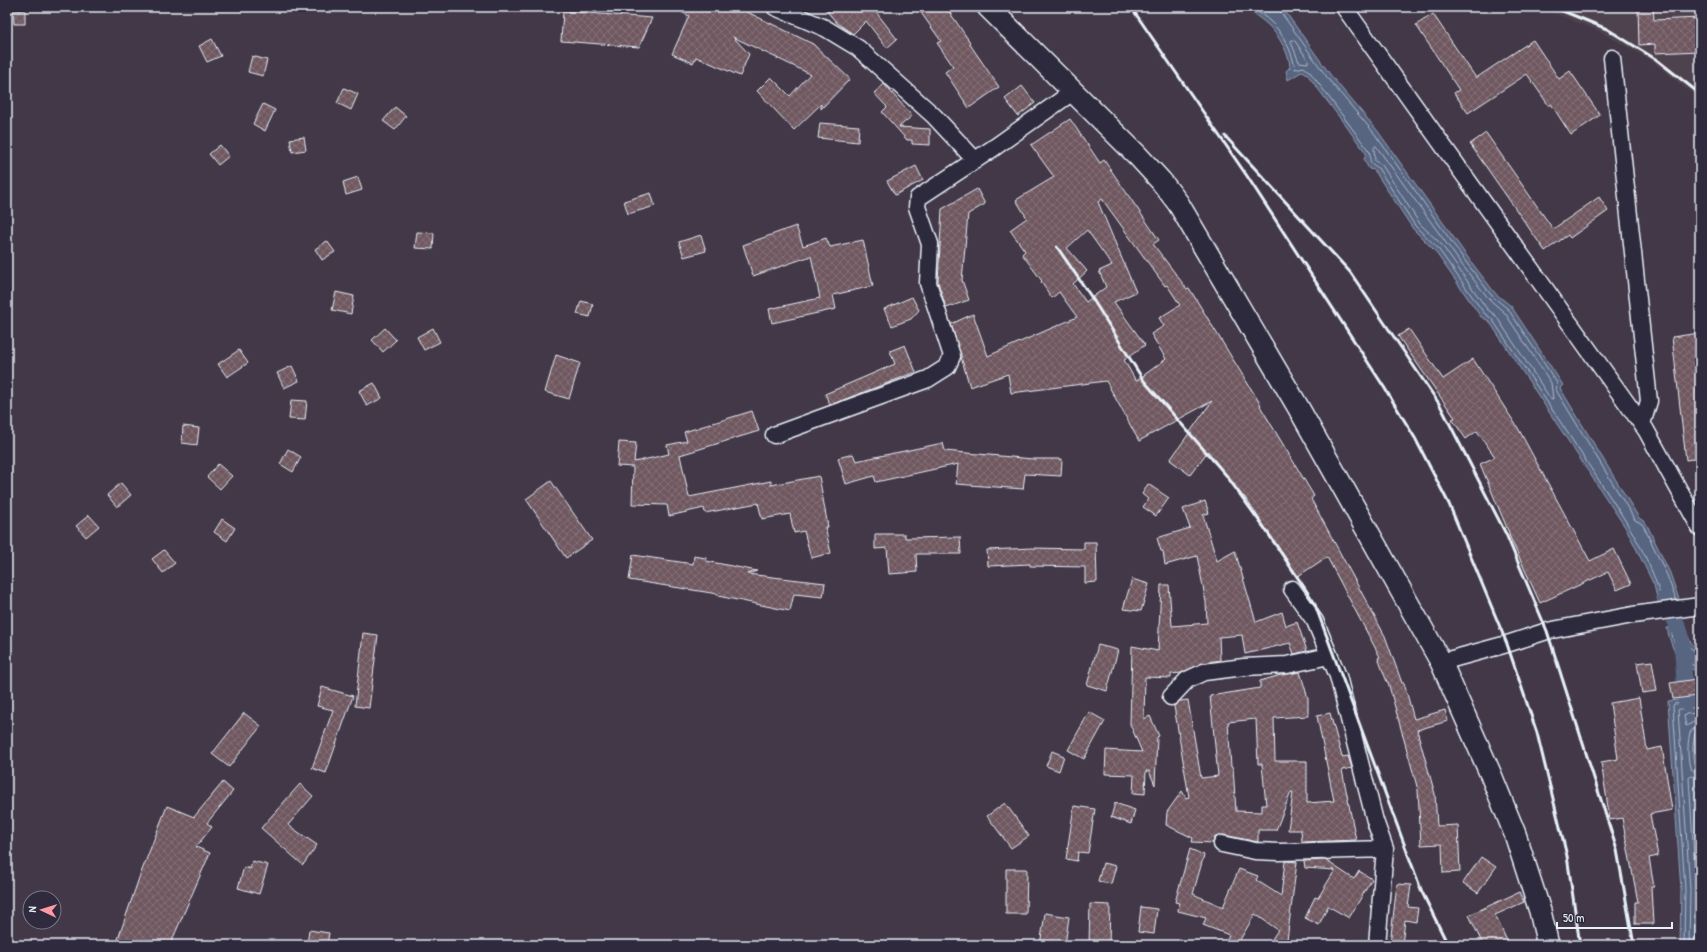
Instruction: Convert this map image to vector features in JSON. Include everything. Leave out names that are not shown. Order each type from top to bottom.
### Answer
[{"type":"main road","points":[[988,7],[1074,91],[1161,181],[1178,203],[1298,407],[1441,662],[1491,775],[1515,834],[1540,911],[1548,945]]},
{"type":"street","points":[[775,7],[825,28],[858,48],[934,116],[975,160]]},
{"type":"street","points":[[1344,7],[1642,424],[1700,528]]},
{"type":"street","points":[[1612,58],[1649,401],[1642,424]]},
{"type":"street","points":[[774,435],[928,379],[947,368],[952,356],[928,284],[930,244],[917,207],[918,198],[1074,91]]},
{"type":"street","points":[[1292,589],[1315,621],[1338,676],[1375,821],[1385,850],[1377,945]]},
{"type":"street","points":[[1441,662],[1507,644],[1547,631],[1636,615],[1700,606]]},
{"type":"street","points":[[1171,697],[1187,680],[1204,672],[1244,667],[1287,665],[1329,656]]},
{"type":"street","points":[[1222,844],[1255,851],[1280,852],[1385,850]]},
{"type":"shaded area","points":[[1538,7],[1700,7],[1700,100],[1652,61],[1599,31]]},
{"type":"water","points":[[1244,7],[1282,7],[1332,77],[1377,130],[1495,293],[1511,306],[1563,385],[1560,388],[1639,518],[1645,522],[1648,527],[1670,573],[1683,611],[1661,614],[1654,585],[1627,530],[1489,321],[1481,317],[1434,250],[1413,229],[1374,170],[1369,169],[1364,160],[1366,153],[1307,74],[1303,71],[1288,80],[1286,71],[1290,67],[1289,62],[1286,51],[1280,40],[1266,23]]},
{"type":"water","points":[[1686,626],[1691,643],[1700,648],[1700,672],[1687,666],[1681,661],[1671,643],[1667,628]]},
{"type":"water","points":[[1700,698],[1700,731],[1698,742],[1700,790],[1700,945],[1680,945],[1681,890],[1668,701]]},
{"type":"building","points":[[672,7],[737,7],[813,44],[850,79],[821,109],[821,104],[794,130],[757,91],[771,77],[790,96],[810,74],[733,37],[749,54],[740,76],[696,57],[693,63],[672,54],[689,16]]},
{"type":"building","points":[[823,7],[881,7],[876,12],[897,39],[887,48],[866,21],[853,34],[837,23]]},
{"type":"building","points":[[917,7],[946,7],[999,87],[969,108],[945,72],[953,66],[937,43],[941,41]]},
{"type":"building","points":[[1638,7],[1653,7],[1654,20],[1700,18],[1700,51],[1655,53],[1655,44],[1639,45]]},
{"type":"building","points":[[25,10],[25,24],[14,24],[13,11]]},
{"type":"building","points":[[563,11],[652,18],[639,47],[561,41]]},
{"type":"building","points":[[1433,14],[1476,78],[1533,40],[1559,79],[1570,71],[1600,115],[1571,135],[1551,104],[1549,106],[1527,74],[1468,113],[1454,93],[1459,90],[1416,25]]},
{"type":"building","points":[[212,39],[221,56],[207,62],[199,46]]},
{"type":"building","points":[[252,56],[267,60],[263,76],[248,72]]},
{"type":"building","points":[[884,84],[912,116],[899,127],[930,129],[930,145],[912,144],[912,140],[907,140],[882,112],[887,107],[874,93]]},
{"type":"building","points":[[1022,86],[1035,103],[1018,116],[1005,99]]},
{"type":"building","points":[[344,88],[358,94],[351,110],[337,103]]},
{"type":"building","points":[[263,104],[275,110],[265,131],[253,124]]},
{"type":"building","points":[[395,107],[406,116],[395,130],[383,121]]},
{"type":"building","points":[[1070,119],[1100,163],[1104,160],[1159,240],[1153,244],[1187,289],[1189,288],[1261,405],[1260,406],[1314,496],[1311,499],[1385,636],[1402,683],[1404,683],[1414,719],[1445,710],[1448,721],[1417,730],[1435,794],[1437,826],[1458,825],[1460,872],[1443,873],[1442,844],[1421,845],[1418,790],[1388,682],[1378,658],[1380,657],[1327,557],[1298,576],[1244,496],[1242,497],[1208,451],[1190,475],[1170,460],[1212,401],[1139,441],[1106,381],[1011,393],[1008,374],[970,387],[951,324],[973,314],[988,356],[1077,317],[1059,292],[1052,298],[1041,282],[1042,281],[1022,254],[1025,251],[1010,230],[1027,218],[1016,200],[1054,177],[1031,145]],"holes":[[[1102,199],[1165,286],[1167,285],[1180,305],[1159,318],[1164,326],[1151,334],[1166,359],[1136,381],[1124,360],[1145,345],[1114,302],[1136,292],[1098,202]],[[1087,230],[1112,265],[1099,271],[1106,287],[1086,302],[1073,284],[1087,271],[1067,248]]]},
{"type":"building","points":[[820,123],[859,126],[858,142],[818,138]]},
{"type":"building","points":[[1486,133],[1553,229],[1599,197],[1608,211],[1570,238],[1568,235],[1545,251],[1470,144]]},
{"type":"building","points":[[304,137],[306,150],[292,152],[290,139]]},
{"type":"building","points":[[220,145],[229,156],[218,165],[209,154]]},
{"type":"building","points":[[916,166],[923,180],[895,195],[887,181]]},
{"type":"building","points":[[358,177],[362,190],[346,195],[343,182]]},
{"type":"building","points":[[977,189],[985,204],[968,214],[962,280],[969,300],[946,308],[938,282],[942,209]]},
{"type":"building","points":[[651,193],[655,206],[628,214],[624,201]]},
{"type":"building","points":[[796,226],[803,246],[826,238],[830,247],[863,240],[873,286],[833,295],[836,309],[772,323],[769,309],[820,298],[811,256],[753,276],[743,245]]},
{"type":"building","points":[[417,232],[434,233],[433,249],[415,248]]},
{"type":"building","points":[[701,235],[706,251],[684,257],[679,242]]},
{"type":"building","points":[[327,241],[335,252],[322,260],[315,249]]},
{"type":"building","points":[[336,292],[354,296],[351,314],[332,310]]},
{"type":"building","points":[[912,297],[919,310],[911,319],[892,326],[884,309]]},
{"type":"building","points":[[581,301],[593,304],[590,317],[577,314]]},
{"type":"building","points":[[385,328],[396,340],[383,352],[372,340]]},
{"type":"building","points":[[433,328],[440,342],[424,350],[417,337]]},
{"type":"building","points":[[1409,329],[1443,379],[1473,359],[1518,428],[1590,561],[1614,549],[1631,584],[1617,590],[1608,572],[1540,603],[1509,535],[1480,464],[1495,457],[1477,431],[1466,439],[1452,419],[1455,418],[1398,336]]},
{"type":"building","points":[[1700,333],[1700,388],[1698,388],[1700,403],[1700,458],[1686,460],[1672,337]]},
{"type":"building","points":[[905,345],[916,372],[830,405],[825,394],[895,364],[890,351]]},
{"type":"building","points":[[239,350],[248,363],[227,377],[218,364]]},
{"type":"building","points":[[556,355],[580,363],[569,399],[545,392]]},
{"type":"building","points":[[292,366],[299,381],[284,388],[277,373]]},
{"type":"building","points":[[374,383],[382,398],[367,406],[359,391]]},
{"type":"building","points":[[291,400],[307,401],[305,420],[289,419]]},
{"type":"building","points":[[752,411],[759,431],[680,455],[689,497],[771,481],[771,485],[819,476],[828,527],[825,527],[831,553],[811,558],[804,531],[794,533],[790,514],[762,519],[758,503],[705,513],[704,508],[669,516],[667,505],[632,504],[633,467],[617,466],[619,442],[636,443],[634,462],[669,454],[667,445],[687,441],[684,432]]},
{"type":"building","points":[[183,426],[199,428],[197,445],[182,443]]},
{"type":"building","points":[[943,443],[945,451],[1033,459],[1062,459],[1061,476],[1025,474],[1023,489],[956,484],[958,464],[876,482],[874,476],[846,484],[838,458],[853,454],[856,461]]},
{"type":"building","points":[[288,449],[301,457],[293,472],[280,464]]},
{"type":"building","points":[[218,464],[232,476],[220,489],[207,477]]},
{"type":"building","points":[[551,481],[592,540],[566,558],[526,499]]},
{"type":"building","points":[[121,483],[131,495],[117,507],[107,495]]},
{"type":"building","points":[[1148,484],[1169,498],[1156,516],[1143,507],[1148,499],[1142,494]]},
{"type":"building","points":[[1205,501],[1209,513],[1203,515],[1217,561],[1235,551],[1256,622],[1282,612],[1286,626],[1297,622],[1307,651],[1294,654],[1290,643],[1245,654],[1242,635],[1219,637],[1220,660],[1203,663],[1181,673],[1171,674],[1171,678],[1145,677],[1144,719],[1150,716],[1159,736],[1157,737],[1155,785],[1149,771],[1146,771],[1145,794],[1133,793],[1134,775],[1105,774],[1106,750],[1142,752],[1130,724],[1132,646],[1158,651],[1161,585],[1169,585],[1172,626],[1207,623],[1206,602],[1197,556],[1165,565],[1163,551],[1161,551],[1157,538],[1190,528],[1183,509]]},
{"type":"building","points":[[89,515],[99,526],[86,537],[76,526]]},
{"type":"building","points":[[222,519],[235,528],[227,541],[214,532]]},
{"type":"building","points":[[875,534],[905,534],[905,538],[960,537],[961,554],[916,554],[917,572],[889,574],[887,548],[875,549]]},
{"type":"building","points":[[1084,542],[1096,542],[1097,582],[1085,583],[1085,567],[1030,566],[1030,564],[988,566],[987,550],[1032,548],[1084,549]]},
{"type":"building","points":[[164,550],[175,563],[163,573],[152,559]]},
{"type":"building","points":[[633,555],[693,564],[694,556],[706,558],[706,561],[757,571],[747,574],[825,583],[823,597],[794,594],[790,611],[718,596],[718,594],[629,580]]},
{"type":"building","points":[[1132,579],[1149,584],[1141,611],[1123,609]]},
{"type":"building","points":[[363,633],[378,635],[369,708],[355,706]]},
{"type":"building","points":[[1098,645],[1118,650],[1107,691],[1087,685]]},
{"type":"building","points":[[1652,661],[1657,691],[1642,693],[1637,663]]},
{"type":"building","points":[[1300,672],[1308,698],[1308,716],[1274,718],[1275,761],[1307,761],[1307,803],[1334,801],[1317,716],[1330,713],[1342,757],[1348,756],[1352,768],[1342,770],[1356,840],[1302,842],[1301,830],[1288,830],[1293,792],[1291,792],[1276,830],[1258,830],[1258,842],[1224,835],[1215,837],[1213,843],[1192,842],[1193,838],[1166,825],[1167,812],[1182,791],[1186,798],[1189,797],[1174,706],[1180,701],[1188,700],[1201,778],[1218,776],[1210,696],[1260,688],[1260,681],[1281,675]],"holes":[[[1256,719],[1258,764],[1262,764],[1266,805],[1262,805],[1262,812],[1236,811],[1228,722]]]},
{"type":"building","points":[[1696,679],[1698,696],[1673,699],[1670,683]]},
{"type":"building","points":[[322,687],[353,696],[326,773],[312,768],[333,710],[317,706]]},
{"type":"building","points":[[1639,698],[1647,750],[1662,747],[1672,810],[1650,814],[1658,856],[1649,858],[1654,887],[1651,887],[1653,924],[1635,924],[1635,902],[1638,902],[1622,818],[1610,820],[1601,762],[1618,759],[1610,703]]},
{"type":"building","points":[[1089,712],[1105,721],[1084,759],[1068,750]]},
{"type":"building","points":[[244,713],[261,726],[229,767],[212,754]]},
{"type":"building","points":[[1052,751],[1064,756],[1059,771],[1046,766]]},
{"type":"building","points":[[223,782],[233,791],[207,823],[212,827],[196,847],[210,853],[170,945],[116,945],[139,878],[167,806],[194,817]]},
{"type":"building","points":[[300,784],[313,796],[288,825],[317,845],[303,865],[261,828]]},
{"type":"building","points":[[1005,803],[1029,836],[1011,848],[987,816]]},
{"type":"building","points":[[1115,803],[1135,810],[1131,824],[1111,817]]},
{"type":"building","points":[[1074,806],[1095,809],[1088,853],[1078,852],[1077,861],[1066,859]]},
{"type":"building","points":[[1190,849],[1204,855],[1193,894],[1223,907],[1239,869],[1258,876],[1256,880],[1281,896],[1285,861],[1297,862],[1287,940],[1284,945],[1268,945],[1278,930],[1255,914],[1237,945],[1224,945],[1229,935],[1203,925],[1206,918],[1178,911],[1179,903],[1175,902]]},
{"type":"building","points":[[1481,857],[1496,867],[1478,893],[1463,883]]},
{"type":"building","points":[[1325,860],[1354,879],[1359,871],[1372,879],[1349,918],[1328,906],[1319,925],[1305,918],[1315,897],[1318,898],[1335,870],[1305,868],[1304,861]]},
{"type":"building","points":[[252,861],[268,865],[259,894],[238,888],[244,867],[250,869]]},
{"type":"building","points":[[1103,863],[1116,866],[1111,884],[1098,881]]},
{"type":"building","points":[[1006,869],[1027,869],[1026,914],[1006,914]]},
{"type":"building","points":[[1397,884],[1411,885],[1408,907],[1418,908],[1416,922],[1405,920],[1402,945],[1390,944]]},
{"type":"building","points":[[1519,892],[1524,902],[1495,915],[1509,945],[1483,945],[1469,915]]},
{"type":"building","points":[[1090,904],[1110,905],[1109,945],[1089,945]]},
{"type":"building","points":[[1141,907],[1157,909],[1154,934],[1138,932]]},
{"type":"building","points":[[1045,913],[1069,917],[1065,945],[1040,945]]},
{"type":"building","points":[[309,930],[329,933],[327,945],[307,945]]},
{"type":"waterway","points":[[1665,598],[1681,634],[1686,702]]},
{"type":"railway","points":[[1131,7],[1247,176],[1384,387],[1415,438],[1449,504],[1507,644],[1537,733],[1567,856],[1580,945]]},
{"type":"railway","points":[[1553,7],[1607,29],[1657,60],[1700,94]]},
{"type":"railway","points":[[1225,136],[1350,272],[1440,405],[1506,534],[1547,631],[1617,850],[1634,945]]},
{"type":"railway","points":[[1057,247],[1092,298],[1144,381],[1226,475],[1263,526],[1314,602],[1422,892],[1448,945]]}]
